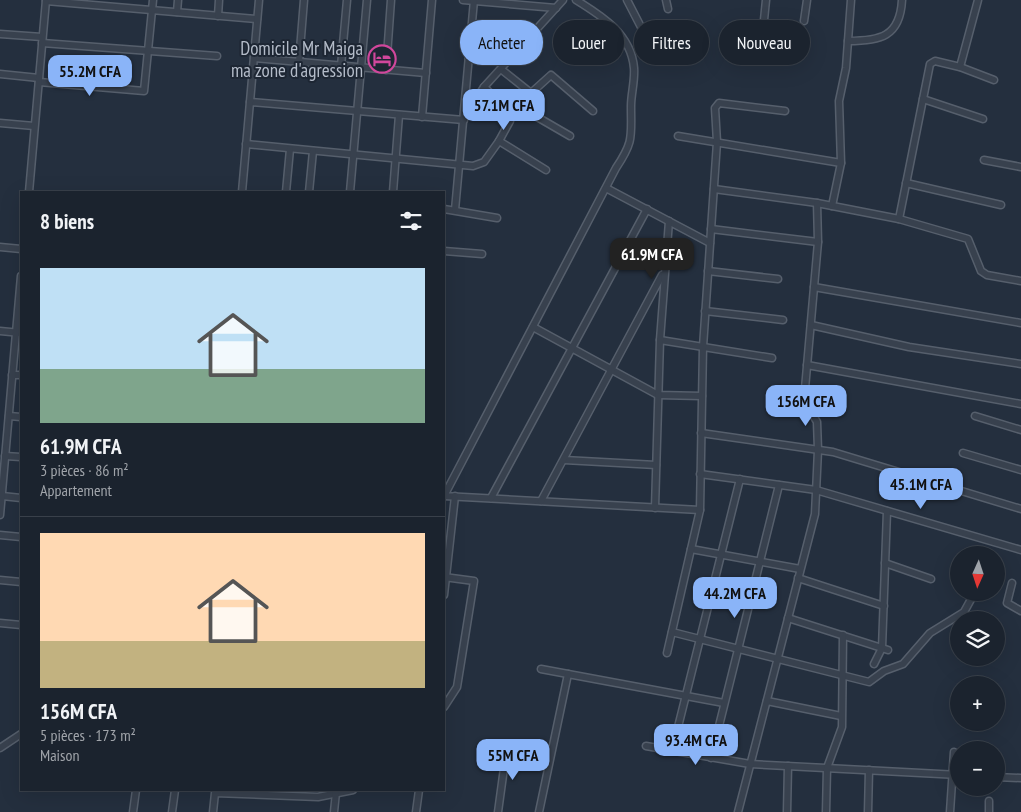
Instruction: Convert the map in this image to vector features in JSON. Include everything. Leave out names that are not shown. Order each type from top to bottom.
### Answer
[{"type":"street","points":[[0,74],[144,91],[153,0]]},
{"type":"street","points":[[177,12],[178,0]]},
{"type":"street","points":[[218,16],[219,0]]},
{"type":"street","points":[[242,191],[259,0]]},
{"type":"street","points":[[299,62],[304,0]]},
{"type":"street","points":[[341,66],[347,0]]},
{"type":"street","points":[[350,191],[367,0]]},
{"type":"street","points":[[386,70],[391,0]]},
{"type":"street","points":[[422,116],[432,0]]},
{"type":"street","points":[[463,0],[556,8]]},
{"type":"street","points":[[455,210],[474,0]]},
{"type":"street","points":[[464,120],[484,87],[502,70],[563,0]]},
{"type":"street","points":[[445,494],[606,188],[629,148],[634,67],[630,50],[621,34],[610,22],[576,0]]},
{"type":"street","points":[[628,0],[638,20]]},
{"type":"street","points":[[666,0],[668,9]]},
{"type":"street","points":[[764,20],[766,0]]},
{"type":"street","points":[[804,20],[807,0]]},
{"type":"street","points":[[832,206],[841,162],[839,101],[846,68],[851,0]]},
{"type":"street","points":[[848,41],[873,41],[887,35],[901,13],[902,0]]},
{"type":"street","points":[[960,67],[978,0]]},
{"type":"street","points":[[29,191],[46,1],[257,19]]},
{"type":"street","points":[[0,34],[148,52],[218,56]]},
{"type":"street","points":[[254,58],[426,73]]},
{"type":"street","points":[[899,219],[932,61],[960,67],[994,80]]},
{"type":"street","points":[[502,70],[531,93]]},
{"type":"street","points":[[570,136],[532,114],[526,102],[531,93],[551,75],[594,111]]},
{"type":"street","points":[[246,144],[459,166],[480,165],[500,141],[510,121],[511,113],[484,87]]},
{"type":"street","points":[[923,99],[983,119]]},
{"type":"street","points":[[250,102],[464,120]]},
{"type":"street","points":[[667,653],[700,510],[703,347],[717,142],[715,108],[719,103],[785,111]]},
{"type":"street","points":[[393,191],[399,115]]},
{"type":"street","points":[[0,123],[34,126]]},
{"type":"street","points":[[678,136],[841,162]]},
{"type":"street","points":[[500,141],[546,170]]},
{"type":"street","points":[[286,191],[290,148]]},
{"type":"street","points":[[309,191],[313,151]]},
{"type":"street","points":[[984,160],[1021,167]]},
{"type":"street","points":[[906,183],[1001,205]]},
{"type":"street","points":[[606,188],[710,243]]},
{"type":"street","points":[[714,189],[816,203],[899,219],[968,239],[981,271],[987,275],[1021,281]]},
{"type":"street","points":[[738,812],[814,514],[818,450],[817,422],[804,400],[818,242],[816,203]]},
{"type":"street","points":[[445,209],[497,218]]},
{"type":"street","points":[[492,498],[646,209]]},
{"type":"street","points":[[655,508],[660,340],[669,221]]},
{"type":"street","points":[[711,229],[818,242]]},
{"type":"street","points":[[0,247],[20,249]]},
{"type":"street","points":[[445,251],[482,254]]},
{"type":"street","points":[[708,270],[778,279]]},
{"type":"street","points":[[541,501],[664,272]]},
{"type":"street","points":[[814,287],[1021,323]]},
{"type":"street","points":[[0,515],[12,375],[19,333],[20,293]]},
{"type":"street","points":[[705,311],[783,320]]},
{"type":"street","points":[[811,325],[909,348],[1021,364]]},
{"type":"street","points":[[533,327],[658,395],[702,396]]},
{"type":"street","points":[[0,331],[19,333]]},
{"type":"street","points":[[660,340],[772,358]]},
{"type":"street","points":[[807,365],[1021,404]]},
{"type":"street","points":[[12,375],[20,375]]},
{"type":"street","points":[[9,416],[20,417]]},
{"type":"street","points":[[975,416],[1021,430]]},
{"type":"street","points":[[701,433],[833,452],[1021,509]]},
{"type":"street","points":[[963,453],[1021,470]]},
{"type":"street","points":[[5,456],[20,457]]},
{"type":"street","points":[[564,460],[656,465]]},
{"type":"street","points":[[700,474],[816,490],[1021,550]]},
{"type":"street","points":[[672,751],[740,479]]},
{"type":"street","points":[[711,758],[779,485]]},
{"type":"street","points":[[445,496],[700,510]]},
{"type":"street","points":[[445,705],[457,687],[474,581],[445,577],[455,496]]},
{"type":"street","points":[[1,500],[20,498]]},
{"type":"street","points":[[874,664],[885,649],[884,606],[887,511]]},
{"type":"street","points":[[0,535],[20,537]]},
{"type":"street","points":[[691,549],[800,569]]},
{"type":"street","points":[[885,564],[932,579]]},
{"type":"street","points":[[798,578],[884,606]]},
{"type":"street","points":[[0,580],[20,582]]},
{"type":"street","points":[[1012,583],[1007,603],[1021,611]]},
{"type":"street","points":[[672,632],[869,682],[884,671],[898,668],[930,633],[954,620],[964,612],[970,601]]},
{"type":"street","points":[[788,618],[885,649]]},
{"type":"street","points":[[0,623],[20,625]]},
{"type":"street","points":[[826,812],[826,768],[842,727],[840,716],[843,635]]},
{"type":"street","points":[[541,669],[724,703]]},
{"type":"street","points":[[538,812],[568,674]]},
{"type":"street","points":[[766,701],[840,716]]},
{"type":"street","points":[[0,748],[20,735]]},
{"type":"street","points":[[498,812],[507,746]]},
{"type":"street","points":[[646,746],[750,764],[950,775]]},
{"type":"street","points":[[787,812],[788,766]]},
{"type":"street","points":[[868,812],[869,770]]},
{"type":"street","points":[[1005,777],[1021,778]]},
{"type":"street","points":[[133,812],[136,791]]},
{"type":"street","points":[[172,812],[175,791]]},
{"type":"street","points":[[213,812],[215,793],[318,797],[344,791]]},
{"type":"street","points":[[416,812],[420,791]]},
{"type":"street","points":[[334,812],[336,792]]},
{"type":"street","points":[[950,812],[953,796]]},
{"type":"street","points":[[989,801],[989,812]]},
{"type":"place","name":"Domicile Mr Maiga ma zone d'agression","points":[[382,59]]}]
